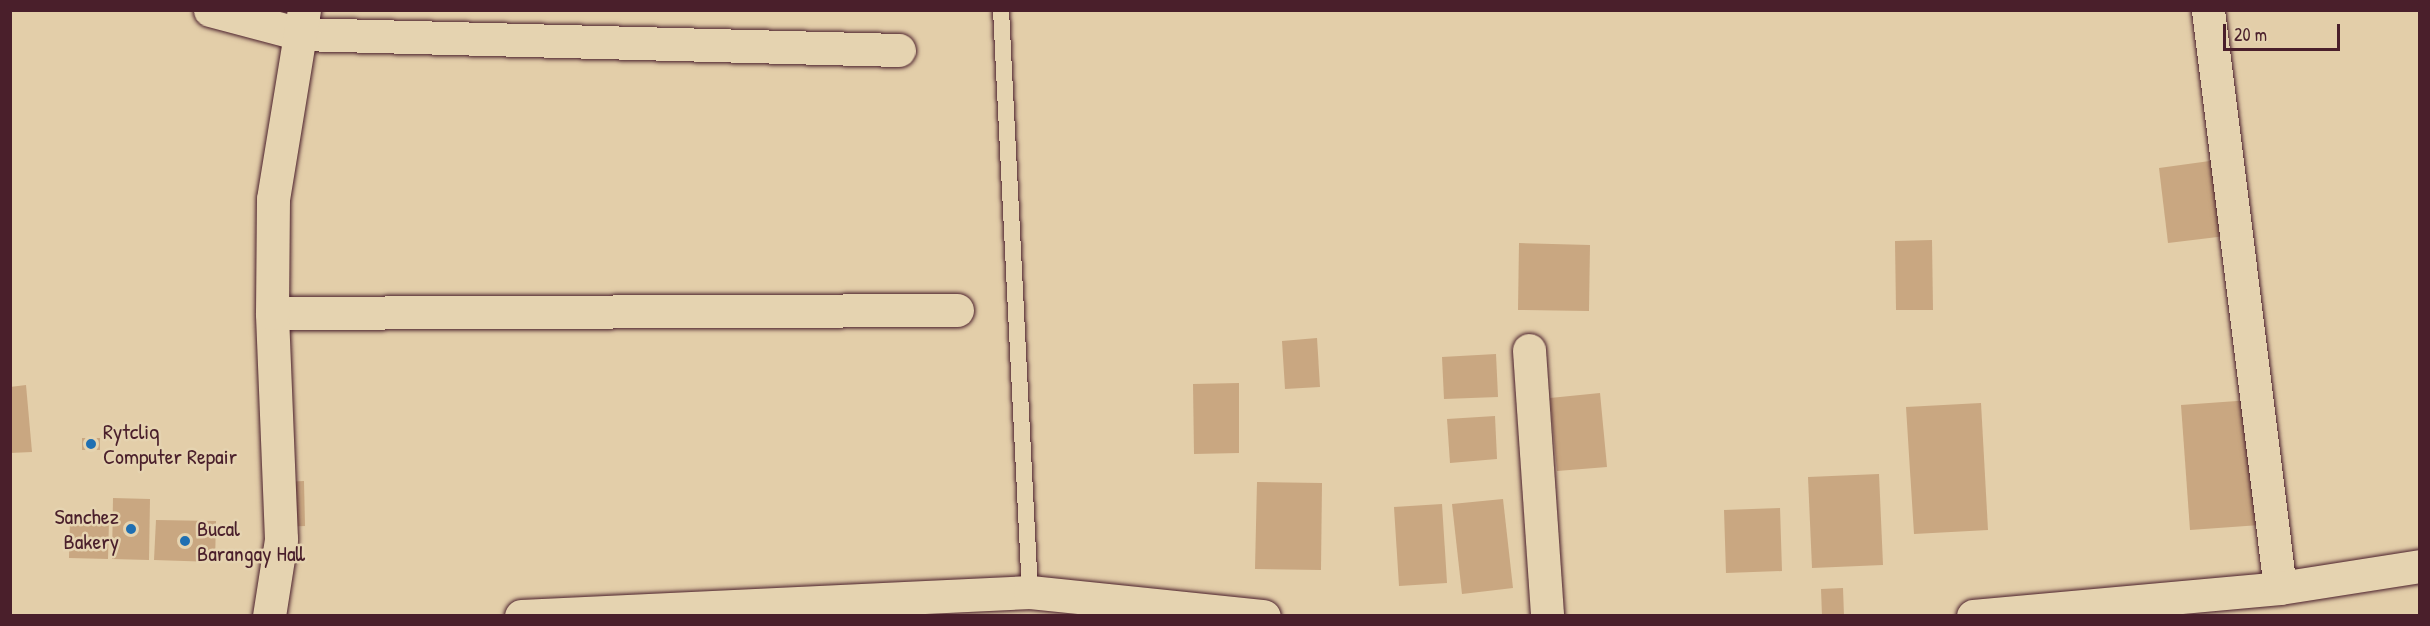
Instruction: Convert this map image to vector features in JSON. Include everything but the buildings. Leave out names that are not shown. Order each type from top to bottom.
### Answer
[{"type":"street","points":[[210,10],[302,22],[899,50]]},
{"type":"street","points":[[2208,10],[2280,588]]},
{"type":"street","points":[[269,615],[280,539],[272,313],[273,199],[302,22]]},
{"type":"street","points":[[272,313],[957,310]]},
{"type":"street","points":[[1529,350],[1547,615]]},
{"type":"street","points":[[1980,615],[2280,588],[2420,566]]},
{"type":"street","points":[[520,615],[1029,592],[1264,615]]},
{"type":"lane","points":[[1001,10],[1029,592]]},
{"type":"place","name":"Rytcliq Computer Repair","points":[[91,444]]},
{"type":"place","name":"Sanchez Bakery","points":[[131,529]]},
{"type":"place","name":"Bucal Barangay Hall","points":[[185,541]]}]
